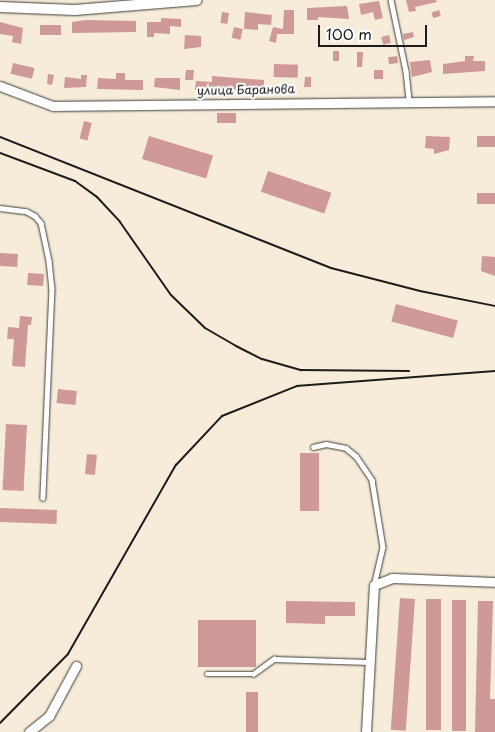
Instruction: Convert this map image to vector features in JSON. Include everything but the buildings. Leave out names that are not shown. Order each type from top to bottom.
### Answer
[{"type":"street","points":[[0,7],[75,10],[197,0]]},
{"type":"street","name":"улица Баранова","points":[[0,86],[52,106],[495,101]]},
{"type":"street","points":[[366,732],[374,585],[392,578],[495,582]]},
{"type":"street","points":[[29,732],[49,716],[76,666]]},
{"type":"lane","points":[[391,0],[406,71],[408,101]]},
{"type":"lane","points":[[0,208],[35,216],[41,223],[50,261],[52,288],[42,498]]},
{"type":"lane","points":[[313,446],[326,444],[346,448],[356,456],[372,480],[383,547],[374,585]]},
{"type":"lane","points":[[207,674],[253,674],[274,658],[370,662]]},
{"type":"railway","points":[[0,137],[331,268],[420,291],[495,306]]},
{"type":"railway","points":[[0,153],[75,181],[97,197],[120,222],[171,295],[205,328],[236,346],[262,359],[301,370],[409,371]]},
{"type":"railway","points":[[0,723],[68,654],[176,465],[222,416],[297,386],[495,371]]}]
